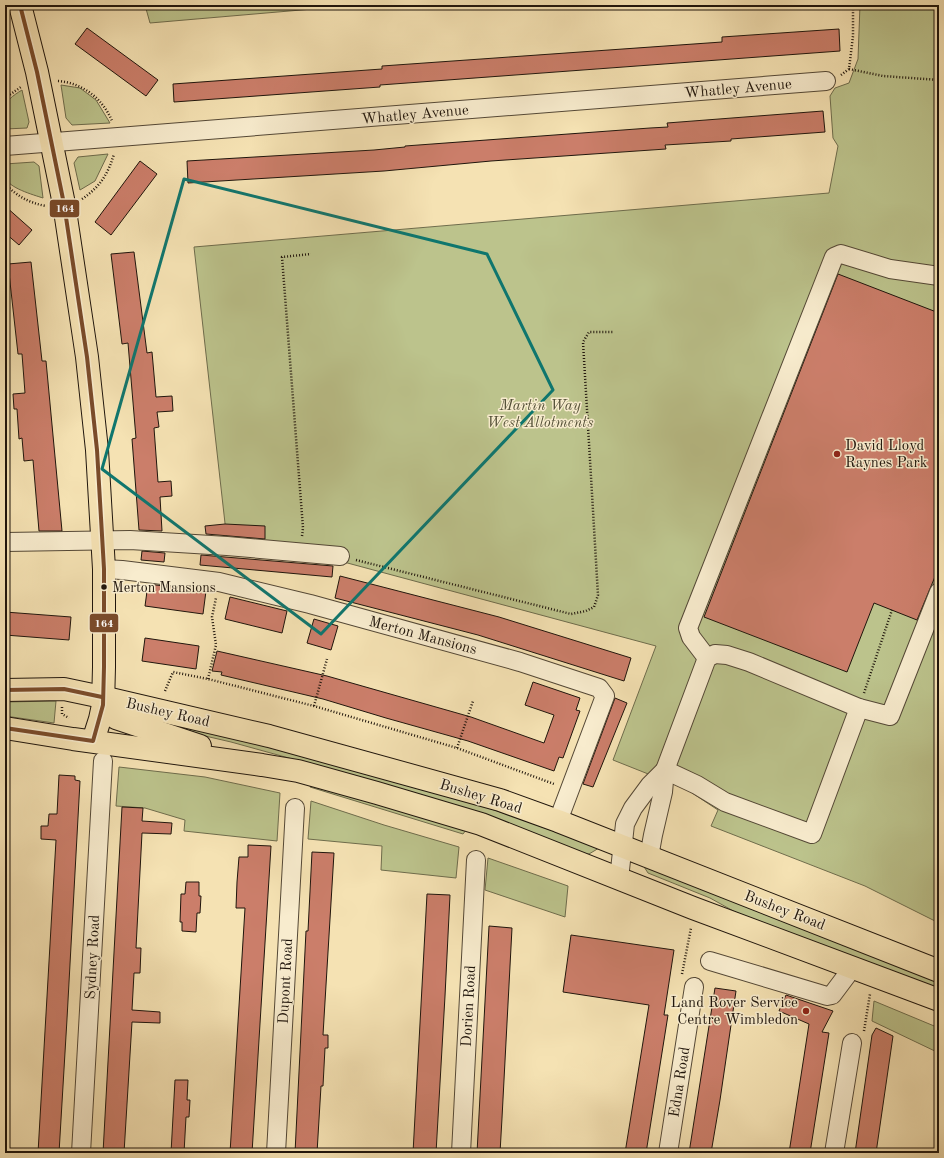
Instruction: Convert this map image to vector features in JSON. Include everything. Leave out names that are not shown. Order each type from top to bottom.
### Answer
[{"type":"main road","points":[[20,5],[32,51],[64,204],[87,357],[97,450],[103,540],[104,646],[103,701],[100,719],[93,741]]},
{"type":"main road","name":"Bushey Road","points":[[5,690],[64,689],[103,701],[269,736],[500,800],[558,821],[939,971]]},
{"type":"main road","name":"Bushey Road","points":[[103,701],[116,718],[205,748],[227,760]]},
{"type":"main road","name":"Bushey Road","points":[[5,728],[298,771],[377,792],[481,824],[619,879],[939,1000]]},
{"type":"street","name":"Whatley Avenue","points":[[5,146],[826,81]]},
{"type":"street","points":[[707,658],[691,637],[688,628],[834,257],[842,254],[890,269],[939,276]]},
{"type":"street","points":[[5,542],[130,540],[220,545],[340,556]]},
{"type":"street","name":"Merton Mansions","points":[[104,569],[219,582],[310,604],[512,660],[599,688],[605,696],[558,821]]},
{"type":"street","points":[[649,857],[663,792],[665,770],[707,658],[715,654],[727,655],[749,662],[859,708],[890,716],[939,592]]},
{"type":"street","points":[[665,770],[697,785],[725,802],[812,834],[859,708]]},
{"type":"street","name":"Sydney Road","points":[[81,1153],[103,761]]},
{"type":"street","points":[[619,879],[625,824],[633,808],[650,785],[665,770]]},
{"type":"street","name":"Dupont Road","points":[[276,1153],[295,808]]},
{"type":"street","name":"Dorien Road","points":[[460,1153],[476,860]]},
{"type":"street","points":[[710,961],[827,996],[832,995],[853,967]]},
{"type":"street","name":"Edna Road","points":[[668,1153],[694,987]]},
{"type":"street","points":[[834,1153],[852,1043]]},
{"type":"path","points":[[853,5],[853,36],[849,69],[883,76],[939,80]]},
{"type":"path","points":[[55,80],[66,81],[82,87],[100,100],[114,125],[114,138]]},
{"type":"path","points":[[5,98],[19,87],[24,86]]},
{"type":"path","points":[[87,195],[100,184],[111,164]]},
{"type":"path","points":[[5,184],[18,196],[37,204]]},
{"type":"path","points":[[300,553],[303,528],[282,257],[311,254]]},
{"type":"path","points":[[340,556],[571,614],[586,611],[594,607],[598,595],[583,342],[589,332],[613,332]]},
{"type":"path","points":[[208,679],[216,645],[212,617],[219,582]]},
{"type":"path","points":[[859,708],[892,610]]},
{"type":"path","points":[[314,706],[327,660]]},
{"type":"path","points":[[165,691],[173,672],[208,679],[314,706],[457,748],[570,789]]},
{"type":"path","points":[[457,748],[473,701]]},
{"type":"path","points":[[63,702],[62,714],[73,720]]},
{"type":"path","points":[[692,922],[681,984],[683,987],[694,987]]},
{"type":"path","points":[[852,1043],[862,1042],[870,992]]},
{"type":"highlighted area","points":[[184,179],[487,254],[553,390],[321,634],[102,469]]},
{"type":"green space","points":[[145,5],[359,5],[150,23]]},
{"type":"green space","name":"Martin Way West Allotments","points":[[860,5],[939,5],[939,923],[865,886],[711,826],[718,810],[686,789],[613,760],[656,646],[340,561],[228,550],[194,247],[829,193],[838,146],[833,138],[830,96],[835,88],[849,83],[858,59]]},
{"type":"green space","points":[[61,85],[80,88],[96,100],[110,123],[72,125],[66,118]]},
{"type":"green space","points":[[22,90],[29,122],[27,128],[5,129],[5,110],[7,102],[15,94]]},
{"type":"green space","points":[[108,154],[95,181],[80,190],[74,163],[78,157]]},
{"type":"green space","points":[[34,162],[39,166],[43,198],[16,188],[7,181],[5,177],[5,164]]},
{"type":"green space","points":[[56,701],[54,723],[5,716],[5,702]]},
{"type":"green space","points":[[137,716],[235,738],[485,807],[599,848],[589,854],[580,855],[379,783],[231,742],[141,721]]},
{"type":"green space","points":[[119,767],[205,777],[280,793],[277,841],[184,831],[185,820],[145,808],[116,806]]},
{"type":"green space","points":[[312,782],[466,830],[463,834],[310,787]]},
{"type":"green space","points":[[311,801],[384,825],[459,847],[456,878],[381,870],[382,846],[308,839]]},
{"type":"green space","points":[[488,858],[568,886],[565,917],[485,890]]},
{"type":"green space","points":[[641,862],[939,981],[939,989],[746,918],[710,898],[648,873]]},
{"type":"green space","points":[[874,1001],[939,1028],[939,1053],[872,1021]]},
{"type":"building","points":[[87,28],[158,80],[146,96],[75,44]]},
{"type":"building","points":[[839,29],[840,51],[380,85],[380,87],[174,102],[173,84],[382,69],[382,66],[722,42],[722,37]]},
{"type":"building","points":[[823,111],[825,132],[731,139],[731,141],[665,145],[666,149],[491,161],[384,171],[188,183],[187,161],[374,150],[405,146],[668,127],[667,123]]},
{"type":"building","points":[[140,161],[157,174],[111,235],[95,222]]},
{"type":"building","points":[[5,206],[32,230],[19,245],[5,233]]},
{"type":"building","points":[[134,252],[147,353],[152,352],[156,397],[172,396],[173,411],[157,412],[159,427],[154,428],[158,482],[171,481],[172,496],[160,497],[162,531],[139,530],[132,439],[136,438],[128,343],[122,344],[111,254]]},
{"type":"building","points":[[31,262],[42,361],[46,361],[62,531],[39,531],[33,460],[24,461],[22,438],[19,439],[17,409],[14,409],[13,394],[25,393],[22,354],[18,354],[8,264]]},
{"type":"building","points":[[838,274],[939,313],[939,567],[917,620],[874,603],[847,672],[704,617]]},
{"type":"building","points":[[225,524],[265,526],[265,539],[206,534],[205,526]]},
{"type":"building","points":[[142,551],[165,553],[164,562],[141,560]]},
{"type":"building","points":[[201,555],[333,566],[332,577],[200,565]]},
{"type":"building","points":[[340,576],[499,617],[631,658],[624,681],[478,635],[335,598]]},
{"type":"building","points":[[148,584],[206,591],[203,614],[145,606]]},
{"type":"building","points":[[230,597],[287,611],[282,633],[225,619]]},
{"type":"building","points":[[5,612],[71,617],[69,640],[5,635]]},
{"type":"building","points":[[314,619],[338,626],[331,650],[307,643]]},
{"type":"building","points":[[145,638],[199,646],[196,669],[142,661]]},
{"type":"building","points":[[217,651],[327,676],[471,717],[544,743],[554,715],[525,705],[533,682],[580,698],[576,710],[580,711],[563,758],[559,757],[554,771],[468,741],[323,699],[221,675],[222,672],[212,671]]},
{"type":"building","points":[[615,698],[627,703],[593,787],[583,784]]},
{"type":"building","points":[[59,775],[75,776],[75,780],[80,781],[67,1019],[59,1153],[38,1153],[56,840],[41,839],[41,826],[48,826],[49,814],[57,814]]},
{"type":"building","points":[[122,807],[143,808],[142,821],[172,823],[171,834],[142,833],[136,948],[141,948],[140,973],[134,973],[132,1010],[160,1012],[160,1023],[132,1022],[124,1153],[103,1153]]},
{"type":"building","points":[[248,845],[271,846],[252,1153],[230,1153],[245,908],[236,908],[237,882],[239,857],[248,857]]},
{"type":"building","points":[[312,852],[334,853],[323,1035],[328,1035],[328,1048],[325,1048],[323,1086],[321,1086],[317,1153],[295,1153],[306,931],[308,931]]},
{"type":"building","points":[[186,882],[199,882],[199,896],[201,896],[200,913],[197,913],[196,932],[182,931],[182,922],[180,922],[181,894],[185,894]]},
{"type":"building","points":[[427,894],[450,895],[445,996],[436,1153],[413,1153]]},
{"type":"building","points":[[489,926],[512,928],[502,1118],[500,1153],[477,1153]]},
{"type":"building","points":[[571,935],[674,950],[664,1015],[668,1015],[646,1153],[625,1153],[649,1005],[563,992]]},
{"type":"building","points":[[715,988],[736,991],[720,1100],[711,1153],[689,1153]]},
{"type":"building","points":[[786,995],[833,1011],[822,1032],[829,1033],[810,1153],[789,1153],[809,1024],[779,1011]]},
{"type":"building","points":[[876,1028],[893,1036],[876,1153],[855,1153],[872,1035]]},
{"type":"building","points":[[175,1080],[188,1080],[187,1100],[190,1100],[189,1117],[186,1117],[184,1153],[171,1153]]},
{"type":"transit line","name":"164","points":[[5,728],[93,741],[103,705],[104,667],[104,569],[97,450],[87,357],[64,204],[37,72],[20,5]]},
{"type":"transit line","name":"164","points":[[5,690],[64,689],[102,697]]},
{"type":"place","name":"David Lloyd Raynes Park","points":[[837,454]]},
{"type":"place","name":"Merton Mansions","points":[[104,587]]},
{"type":"place","name":"Land Rover Service Centre Wimbledon","points":[[806,1011]]}]
